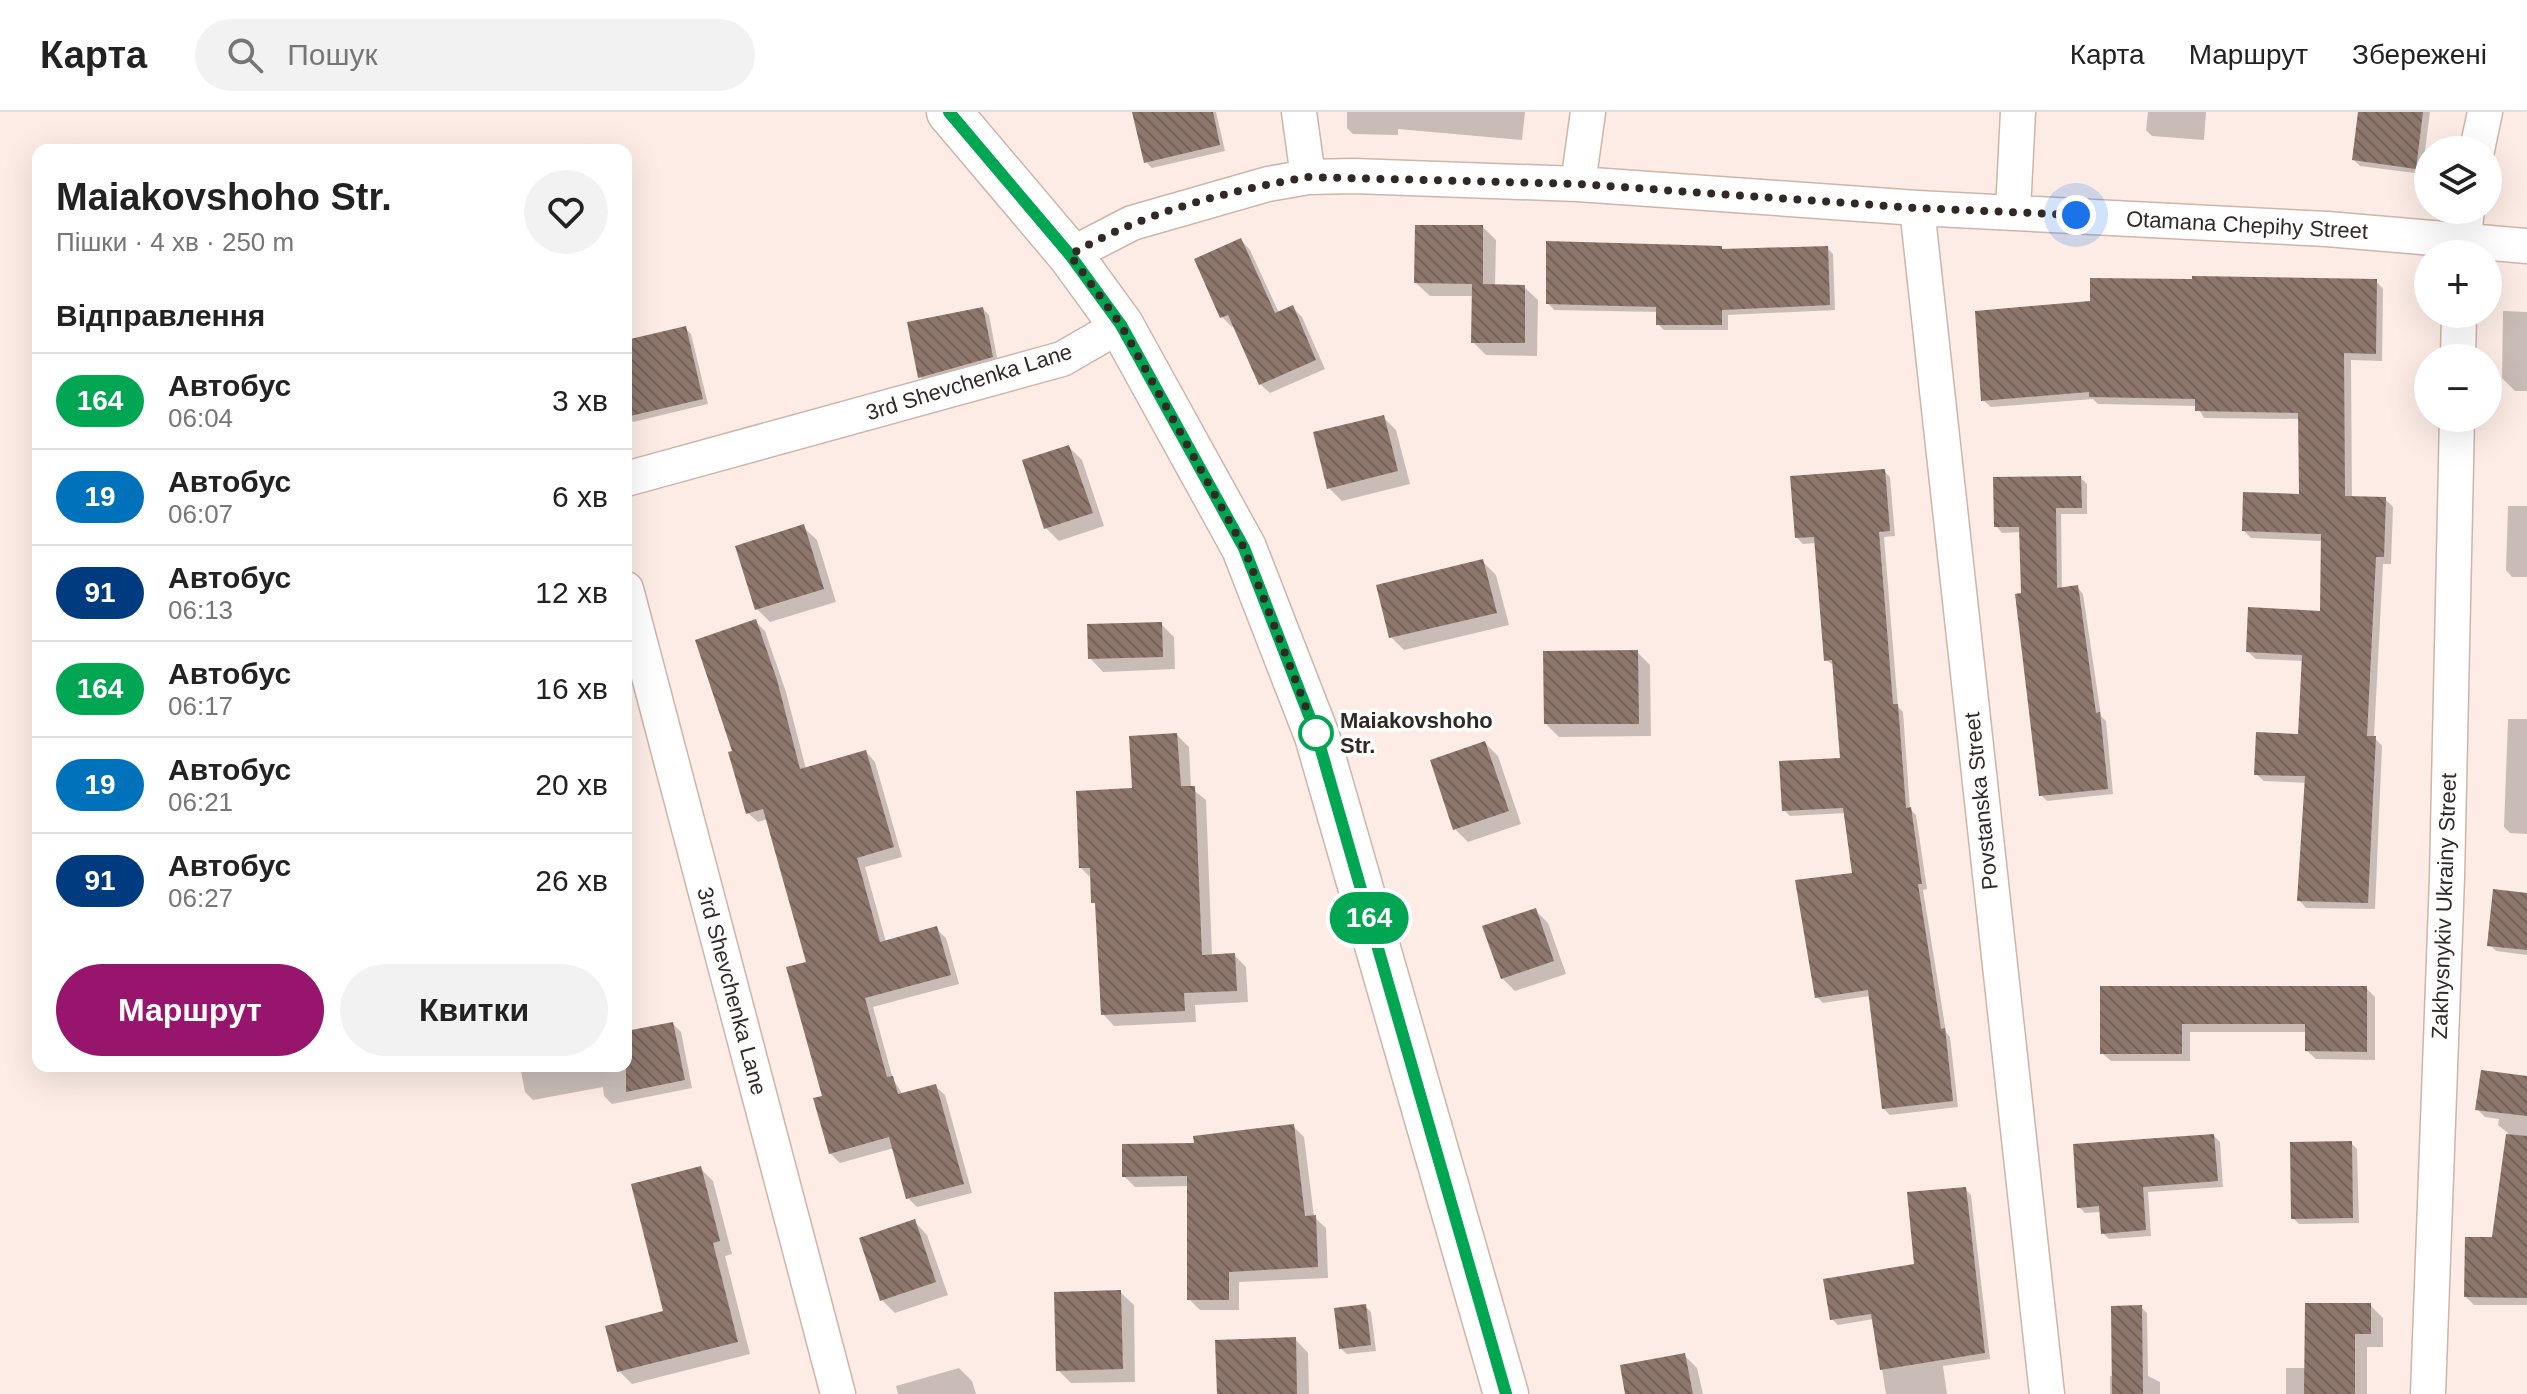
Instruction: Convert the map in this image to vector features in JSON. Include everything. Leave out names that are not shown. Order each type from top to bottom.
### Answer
[{"type":"main road","points":[[949,112],[1070,255],[1121,325],[1244,548],[1317,736],[1506,1394]]},
{"type":"street","points":[[1299,112],[1308,177]]},
{"type":"street","points":[[1578,184],[1588,112]]},
{"type":"street","points":[[2013,211],[2018,112]]},
{"type":"street","points":[[2480,136],[2485,112]]},
{"type":"street","name":"Otamana Chepihy Street","points":[[1070,255],[1132,223],[1268,184],[1308,177],[1578,184],[1917,208],[2464,234],[2527,246]]},
{"type":"street","name":"Povstanska Street","points":[[1917,208],[2047,1394]]},
{"type":"street","name":"3rd Shevchenka Lane","points":[[632,477],[1062,359],[1121,325]]},
{"type":"street","name":"Zakhysnykiv Ukrainy Street","points":[[2428,1394],[2447,877],[2457,432]]},
{"type":"street","name":"3rd Shevchenka Lane","points":[[632,612],[838,1394]]},
{"type":"building","points":[[1132,112],[1213,112],[1220,145],[1144,163]]},
{"type":"building","points":[[2358,112],[2423,112],[2420,136],[2414,136],[2414,169],[2352,160]]},
{"type":"building","points":[[1415,225],[1483,225],[1483,284],[1525,285],[1525,343],[1471,343],[1472,284],[1414,283]]},
{"type":"building","points":[[1241,238],[1275,313],[1293,305],[1316,360],[1259,385],[1228,315],[1220,318],[1194,259]]},
{"type":"building","points":[[1546,241],[1722,246],[1722,249],[1828,246],[1830,305],[1722,310],[1722,325],[1656,325],[1656,307],[1546,304]]},
{"type":"building","points":[[2192,276],[2377,279],[2376,354],[2344,353],[2345,496],[2386,497],[2384,557],[2376,557],[2367,736],[2376,736],[2368,903],[2297,901],[2305,776],[2254,775],[2256,732],[2298,734],[2302,655],[2246,652],[2248,607],[2320,611],[2321,534],[2242,531],[2243,492],[2299,494],[2298,413],[2195,411],[2195,399],[2089,397],[2089,392],[1981,401],[1975,311],[2090,301],[2090,278],[2192,279]]},
{"type":"building","points":[[983,307],[993,357],[918,378],[907,322]]},
{"type":"building","points":[[686,326],[703,399],[632,416],[632,339]]},
{"type":"building","points":[[1384,415],[1398,471],[1327,489],[1313,432]]},
{"type":"building","points":[[1069,445],[1093,513],[1044,529],[1022,460]]},
{"type":"building","points":[[1885,469],[1890,531],[1879,532],[1893,704],[1898,704],[1906,808],[1911,807],[1922,884],[1918,884],[1941,1029],[1945,1028],[1953,1101],[1882,1109],[1868,990],[1815,998],[1795,880],[1852,873],[1843,808],[1782,811],[1779,761],[1840,758],[1832,660],[1824,661],[1814,537],[1795,538],[1790,476]]},
{"type":"building","points":[[2081,476],[2082,508],[2056,508],[2057,588],[2078,585],[2096,713],[2100,712],[2108,789],[2039,796],[2015,594],[2021,593],[2019,527],[1994,527],[1993,477]]},
{"type":"building","points":[[804,524],[824,589],[755,610],[735,546]]},
{"type":"building","points":[[1483,559],[1497,613],[1389,638],[1376,585]]},
{"type":"building","points":[[756,619],[777,680],[800,769],[866,750],[894,847],[857,858],[880,942],[937,926],[951,975],[865,998],[887,1077],[893,1076],[898,1094],[936,1084],[964,1184],[906,1199],[889,1137],[829,1154],[813,1098],[822,1096],[786,967],[806,962],[763,809],[746,814],[728,752],[732,751],[695,640]]},
{"type":"building","points":[[1162,622],[1163,657],[1088,659],[1087,624]]},
{"type":"building","points":[[1638,650],[1639,724],[1544,724],[1543,651]]},
{"type":"building","points":[[1177,733],[1181,786],[1195,786],[1202,955],[1235,953],[1237,991],[1184,993],[1185,1011],[1101,1015],[1095,903],[1091,903],[1090,868],[1079,868],[1076,791],[1132,788],[1129,736]]},
{"type":"building","points":[[1485,741],[1509,811],[1453,830],[1430,760]]},
{"type":"building","points":[[2493,889],[2527,893],[2527,950],[2487,946]]},
{"type":"building","points":[[1536,908],[1554,961],[1501,979],[1482,926]]},
{"type":"building","points":[[2100,986],[2367,986],[2367,1052],[2305,1051],[2305,1024],[2182,1024],[2182,1054],[2100,1054]]},
{"type":"building","points":[[673,1022],[685,1080],[626,1092],[626,1072],[632,1072],[632,1030]]},
{"type":"building","points":[[2481,1070],[2527,1076],[2527,1116],[2475,1110]]},
{"type":"building","points":[[1294,1124],[1305,1216],[1316,1215],[1318,1267],[1229,1272],[1229,1300],[1187,1300],[1187,1176],[1122,1177],[1122,1144],[1194,1143],[1193,1136]]},
{"type":"building","points":[[2214,1134],[2218,1181],[2143,1187],[2146,1230],[2101,1234],[2099,1206],[2077,1208],[2073,1144]]},
{"type":"building","points":[[2506,1134],[2527,1136],[2527,1298],[2464,1297],[2465,1237],[2492,1237]]},
{"type":"building","points":[[2352,1141],[2353,1218],[2291,1219],[2290,1142]]},
{"type":"building","points":[[701,1166],[720,1241],[713,1243],[738,1342],[617,1372],[605,1326],[663,1311],[631,1184]]},
{"type":"building","points":[[1966,1187],[1985,1353],[1880,1370],[1871,1314],[1830,1320],[1823,1279],[1914,1264],[1907,1192]]},
{"type":"building","points":[[915,1219],[936,1282],[880,1301],[859,1238]]},
{"type":"building","points":[[1121,1290],[1123,1369],[1056,1371],[1054,1292]]},
{"type":"building","points":[[2305,1303],[2371,1303],[2371,1334],[2355,1334],[2355,1394],[2304,1394]]},
{"type":"building","points":[[1366,1304],[1371,1345],[1339,1349],[1334,1308]]},
{"type":"building","points":[[2142,1305],[2143,1394],[2112,1394],[2111,1306]]},
{"type":"building","points":[[1296,1337],[1297,1394],[1217,1394],[1215,1340]]},
{"type":"building","points":[[1685,1353],[1693,1394],[1625,1394],[1620,1365]]},
{"type":"bus line","name":"164","points":[[949,112],[1070,255],[1121,325],[1244,548],[1317,736],[1506,1394]]},
{"type":"place","name":"Maiakovshoho Str.","points":[[1316,733]]},
{"type":"route","points":[[1316,733],[1317,736],[1244,548],[1121,325],[1070,255],[1132,223],[1268,184],[1308,177],[1578,184],[1917,208],[2076,215]]}]
